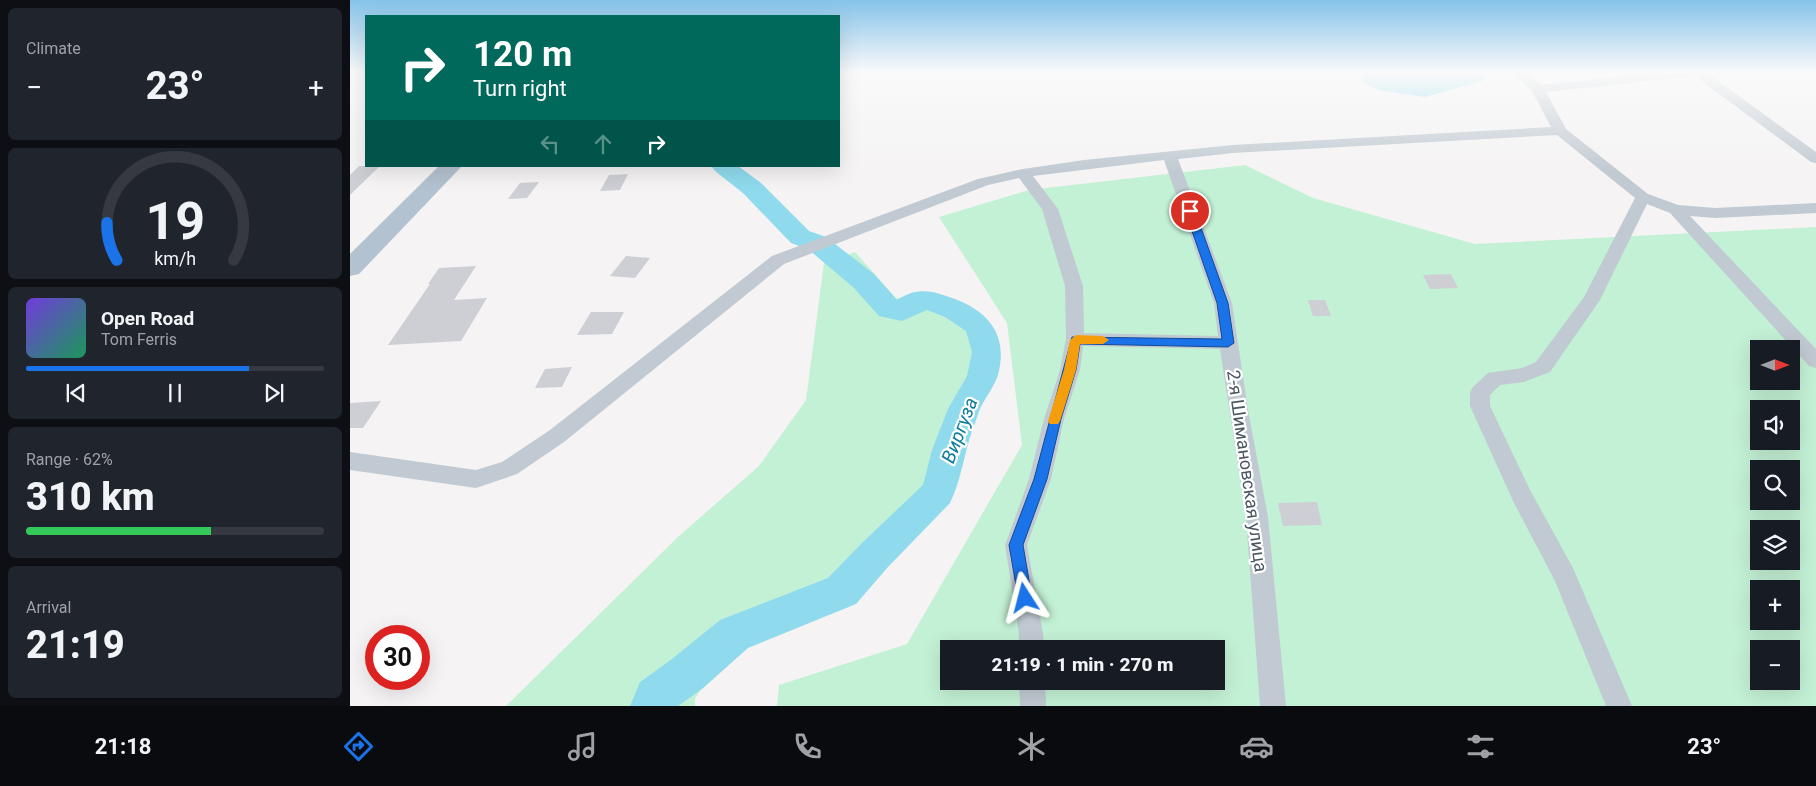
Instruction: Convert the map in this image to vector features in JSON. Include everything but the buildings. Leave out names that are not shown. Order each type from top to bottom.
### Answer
[{"type":"main road","points":[[350,268],[450,167]]},
{"type":"street","points":[[1547,106],[1560,131],[1643,198],[1676,210],[1715,213],[1816,208]]},
{"type":"street","points":[[1743,106],[1816,159]]},
{"type":"street","points":[[350,461],[476,479],[509,468],[557,436],[778,260],[983,182],[1023,173],[1084,164],[1233,149],[1560,131]]},
{"type":"street","name":"2-я Шимановская улица","points":[[1170,156],[1222,303],[1257,517],[1274,706]]},
{"type":"street","points":[[1023,173],[1050,209],[1074,286],[1076,340],[1070,370],[1054,419],[1040,479],[1016,545],[1031,640]]},
{"type":"street","points":[[1619,706],[1565,576],[1522,496],[1480,406],[1480,392],[1494,378],[1524,376],[1542,367],[1591,300],[1643,198]]},
{"type":"street","points":[[1676,210],[1816,361]]},
{"type":"street","points":[[1076,340],[1228,343]]},
{"type":"street","points":[[1032,690],[1033,706]]},
{"type":"green space","points":[[1245,165],[1313,198],[1475,244],[1816,227],[1816,706],[777,706],[779,685],[907,644],[1022,445],[1007,323],[939,217],[1029,190]]},
{"type":"green space","points":[[855,252],[896,298],[929,300],[955,310],[979,326],[987,352],[982,377],[964,409],[949,450],[938,493],[875,555],[842,591],[734,634],[695,699],[695,706],[506,706],[679,536],[759,466],[806,400],[824,263]]},
{"type":"waterway","name":"Виргуза","points":[[651,706],[655,697],[687,674],[734,634],[842,591],[875,555],[938,493],[949,450],[964,409],[982,377],[987,352],[979,326],[955,310],[929,300],[915,302],[902,311],[889,309],[864,281],[817,243],[800,237],[752,188],[724,167]]},
{"type":"slow traffic","points":[[1054,421],[1070,370],[1076,340],[1103,340]]},
{"type":"route","points":[[1025,598],[1016,545],[1040,479],[1054,419],[1070,370],[1076,340],[1228,343],[1222,303],[1190,211]]}]
